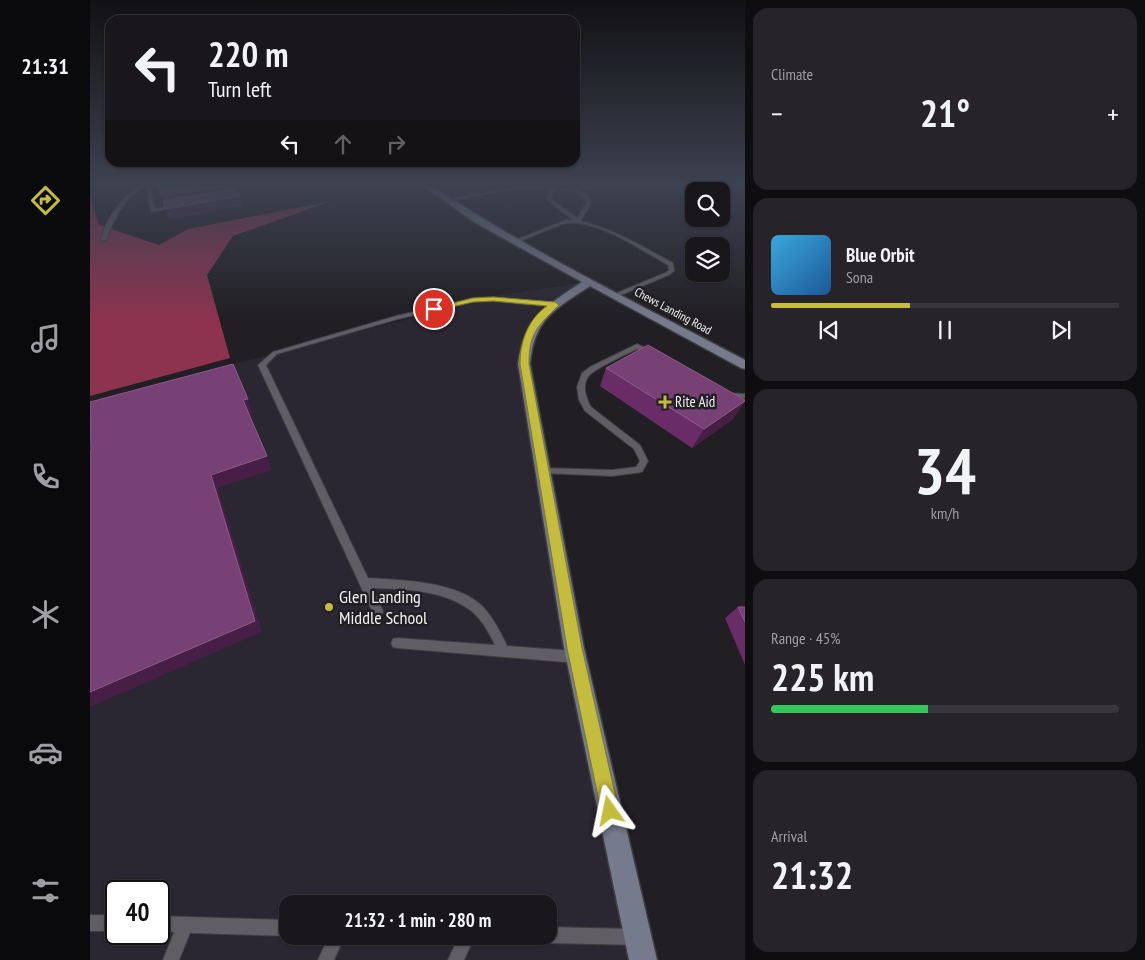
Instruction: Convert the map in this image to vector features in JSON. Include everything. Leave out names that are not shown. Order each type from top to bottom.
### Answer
[{"type":"street","name":"Chews Landing Road","points":[[494,229],[614,296],[745,365]]},
{"type":"street","points":[[589,282],[547,310],[533,326],[524,348],[524,364],[576,657],[643,960]]},
{"type":"lane","points":[[103,240],[108,229]]},
{"type":"lane","points":[[515,242],[550,229]]},
{"type":"lane","points":[[603,229],[671,264],[672,270],[667,274],[614,296]]},
{"type":"lane","points":[[378,611],[262,364],[275,353],[396,318],[473,300],[493,299],[555,305]]},
{"type":"lane","points":[[543,471],[612,473],[639,470],[644,461],[637,447],[588,409],[583,400],[582,387],[585,375],[593,369],[637,346],[662,358]]},
{"type":"lane","points":[[721,392],[730,396],[745,396]]},
{"type":"lane","points":[[365,583],[408,587],[457,597],[472,605],[484,616],[504,652]]},
{"type":"lane","points":[[396,643],[576,657]]},
{"type":"lane","points":[[90,923],[105,923]]},
{"type":"lane","points":[[170,924],[279,928]]},
{"type":"lane","points":[[171,960],[185,925]]},
{"type":"lane","points":[[557,935],[638,937]]},
{"type":"lane","points":[[326,960],[333,945]]},
{"type":"lane","points":[[456,960],[463,945]]},
{"type":"shaded area","points":[[90,229],[110,229],[159,245],[189,229],[253,229],[233,236],[207,275],[230,358],[90,396]]},
{"type":"shaded area","name":"Glen Landing Middle School","points":[[589,282],[547,310],[524,348],[643,960],[90,960],[90,402],[499,295]]},
{"type":"building","points":[[648,345],[745,401],[704,429],[606,368]]},
{"type":"building","points":[[233,364],[248,399],[243,400],[267,456],[211,475],[255,621],[90,692],[90,402]]},
{"type":"building","points":[[738,607],[745,607],[745,622]]},
{"type":"place","name":"Rite Aid","points":[[665,402]]},
{"type":"place","name":"Glen Landing Middle School","points":[[329,607]]},
{"type":"route","points":[[434,309],[473,300],[493,299],[555,305],[547,310],[533,326],[524,348],[524,364],[574,648],[610,811]]}]
